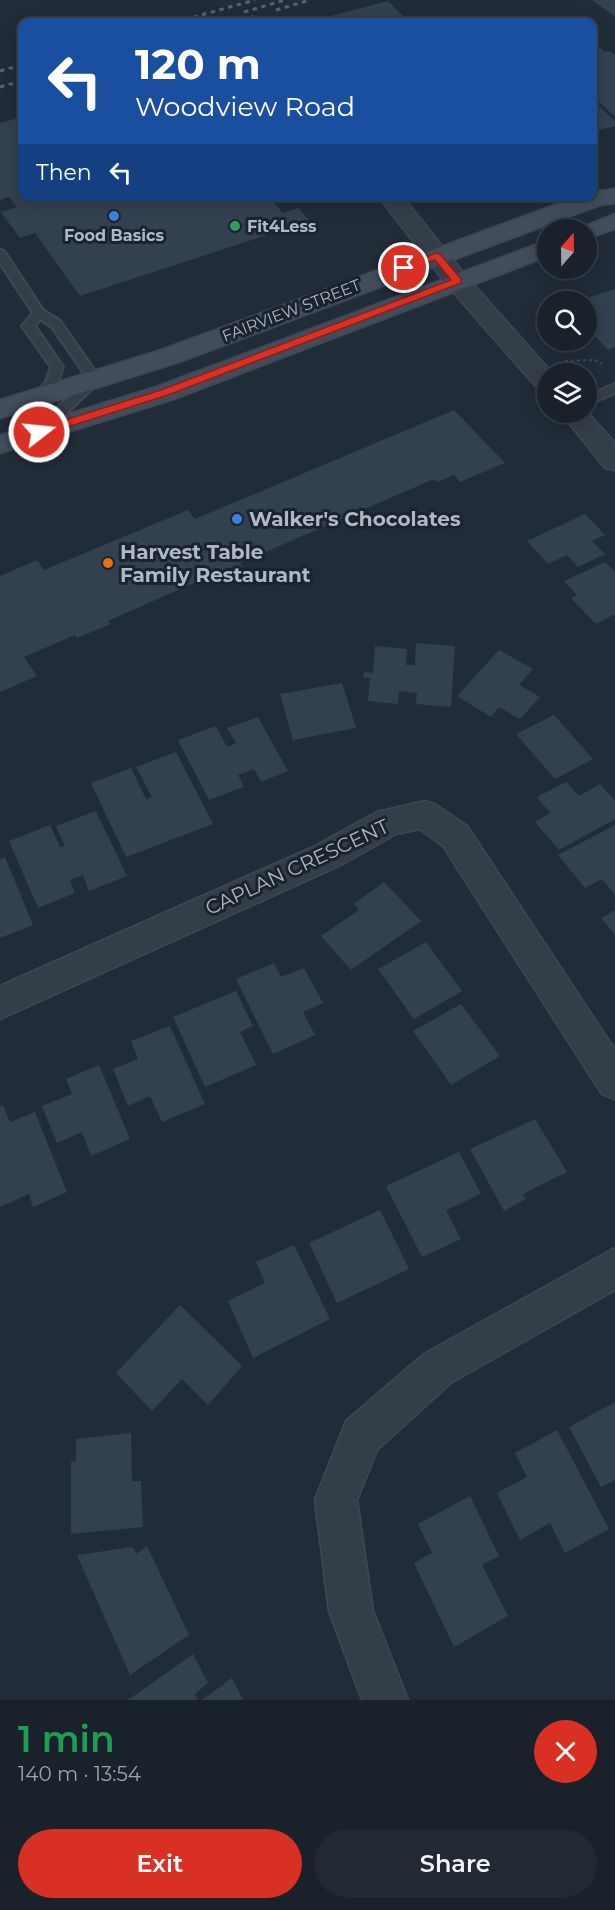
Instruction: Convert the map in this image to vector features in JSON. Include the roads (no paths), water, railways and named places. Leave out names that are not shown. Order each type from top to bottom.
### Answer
[{"type":"main road","name":"FAIRVIEW STREET","points":[[597,197],[615,196]]},
{"type":"main road","name":"FAIRVIEW STREET","points":[[0,409],[170,356],[587,201]]},
{"type":"main road","points":[[597,228],[615,221]]},
{"type":"main road","name":"FAIRVIEW STREET","points":[[0,444],[165,393],[537,251]]},
{"type":"street","points":[[393,201],[457,281],[537,372]]},
{"type":"street","points":[[582,423],[615,461]]},
{"type":"street","name":"CAPLAN CRESCENT","points":[[0,1002],[327,856],[389,822],[425,814],[455,836],[615,1082]]},
{"type":"street","points":[[385,1700],[351,1611],[336,1500],[361,1436],[438,1368],[615,1268]]},
{"type":"lane","points":[[0,254],[39,314],[56,324],[95,380],[39,432]]},
{"type":"lane","points":[[38,399],[52,383],[57,367],[28,326],[39,314]]},
{"type":"lane","points":[[597,396],[615,388]]},
{"type":"railway","points":[[190,18],[255,0]]},
{"type":"railway","points":[[244,12],[285,0]]},
{"type":"railway","points":[[276,10],[310,0]]},
{"type":"railway","points":[[248,18],[256,16]]},
{"type":"railway","points":[[0,71],[18,66]]},
{"type":"railway","points":[[0,87],[18,82]]},
{"type":"place","name":"Food Basics","points":[[114,216]]},
{"type":"place","name":"Fit4Less","points":[[235,226]]},
{"type":"place","name":"Walker's Chocolates","points":[[237,519]]},
{"type":"place","name":"Harvest Table Family Restaurant","points":[[108,563]]}]
